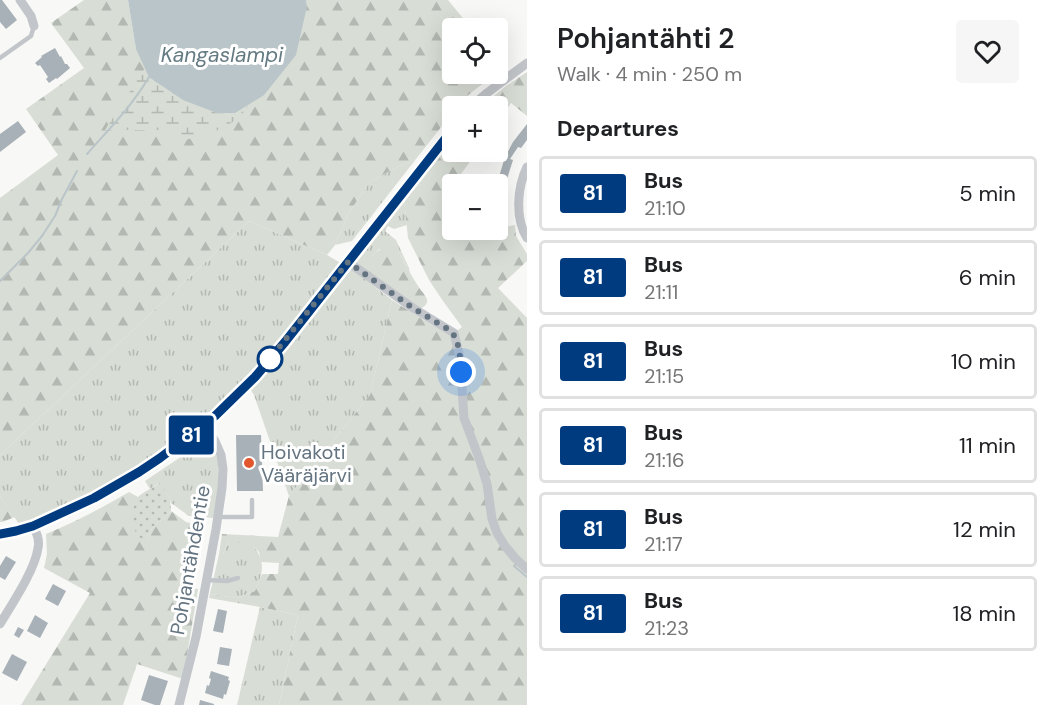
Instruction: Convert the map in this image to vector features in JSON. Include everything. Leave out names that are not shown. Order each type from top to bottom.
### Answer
[{"type":"street","points":[[20,0],[31,16],[34,26]]},
{"type":"street","points":[[484,96],[527,63]]},
{"type":"street","points":[[0,534],[33,526],[118,484],[160,458],[223,409],[255,377],[442,143]]},
{"type":"street","points":[[527,167],[519,204],[523,232],[527,238]]},
{"type":"street","points":[[348,262],[453,333],[460,358],[464,418],[487,484],[492,519],[505,546],[527,569]]},
{"type":"street","name":"Pohjantähdentie","points":[[179,705],[196,637],[222,488],[221,455],[204,424]]},
{"type":"street","points":[[0,624],[23,584],[36,554],[38,535],[33,526]]},
{"type":"lane","points":[[0,58],[31,36],[34,26]]},
{"type":"lane","points":[[218,517],[252,517],[252,500]]},
{"type":"lane","points":[[206,580],[227,581],[238,578]]},
{"type":"green space","points":[[84,0],[128,0],[136,49],[307,6],[306,0],[448,0],[463,18],[442,18],[442,84],[482,84],[467,96],[442,96],[442,126],[416,159],[370,182],[350,211],[335,245],[327,255],[249,221],[0,455],[0,198],[58,155],[26,109],[84,68],[51,23]]},
{"type":"green space","points":[[145,68],[149,77],[183,100],[217,113],[235,113],[249,105],[238,119],[214,132],[185,140],[158,130],[105,130]]},
{"type":"green space","points":[[527,72],[527,116],[511,103],[508,107],[508,96],[494,96]]},
{"type":"green space","points":[[442,151],[442,162],[470,162],[461,174],[442,174],[442,240],[508,240],[508,226],[515,225],[516,236],[527,254],[527,261],[498,288],[527,318],[527,705],[279,705],[298,615],[209,598],[210,594],[237,598],[255,591],[262,574],[278,574],[279,563],[261,562],[259,552],[250,543],[228,542],[223,554],[219,554],[222,534],[278,537],[289,496],[370,395],[392,300],[445,332],[450,333],[462,327],[429,280],[408,238],[404,199]]},
{"type":"green space","points":[[416,159],[352,241],[335,245],[350,211],[370,182]]},
{"type":"green space","points":[[404,199],[407,225],[394,229],[388,226],[385,231],[396,240],[410,273],[398,250],[379,249],[364,269],[356,263],[356,260]]},
{"type":"green space","points":[[249,221],[327,255],[354,271],[392,300],[370,395],[289,496],[254,395],[244,380],[205,418],[158,455],[117,481],[36,523],[21,527],[0,496],[0,455]]},
{"type":"green space","points":[[390,246],[398,250],[426,297],[427,303],[420,309],[364,269],[377,251]]},
{"type":"green space","points":[[210,440],[218,468],[214,518],[189,516],[171,503],[159,483],[150,489],[145,481],[200,444]]},
{"type":"green space","points":[[160,483],[170,498],[171,511],[152,528],[146,539],[137,537],[133,517],[136,501],[140,495]]},
{"type":"green space","points":[[129,492],[138,497],[134,510],[146,539],[152,528],[171,511],[186,522],[199,525],[190,588],[198,589],[183,679],[137,664],[123,705],[21,705],[90,593],[44,568],[47,554],[46,534]]},
{"type":"green space","points":[[0,496],[15,517],[2,522],[0,522]]},
{"type":"green space","points":[[228,542],[250,542],[259,554],[262,566],[255,591],[237,598],[210,594],[219,554],[223,554]]},
{"type":"green space","points":[[260,607],[298,615],[279,705],[237,705]]},
{"type":"water","name":"Kangaslampi","points":[[128,0],[306,0],[307,6],[296,55],[264,95],[235,113],[217,113],[183,100],[149,77],[136,49]]},
{"type":"building","points":[[0,0],[17,20],[6,29],[0,22]]},
{"type":"building","points":[[55,48],[70,68],[49,83],[40,65],[35,63],[41,56]]},
{"type":"building","points":[[18,121],[26,132],[0,152],[0,134]]},
{"type":"building","points":[[527,124],[527,140],[521,148],[518,147],[510,159],[513,160],[508,176],[500,174],[503,162],[508,162],[508,151]]},
{"type":"building","name":"Hoivakoti Vääräjärvi","points":[[236,435],[261,435],[263,491],[237,491]]},
{"type":"building","points":[[6,556],[16,562],[5,580],[0,577],[0,566]]},
{"type":"building","points":[[53,584],[66,591],[58,606],[45,599]]},
{"type":"building","points":[[218,609],[227,611],[223,633],[213,631]]},
{"type":"building","points":[[35,615],[48,623],[40,638],[27,631]]},
{"type":"building","points":[[18,627],[24,630],[19,638],[14,635]]},
{"type":"building","points":[[220,647],[232,649],[229,666],[217,664]]},
{"type":"building","points":[[12,654],[27,662],[17,681],[2,673]]},
{"type":"building","points":[[211,671],[229,677],[230,681],[223,699],[205,693],[211,679],[209,678]]},
{"type":"building","points":[[149,675],[168,681],[160,705],[141,700]]},
{"type":"building","points":[[200,700],[214,704],[214,705],[199,705]]},
{"type":"waterway","points":[[87,154],[128,108],[149,77]]},
{"type":"waterway","points":[[0,281],[42,236],[55,216],[77,171]]},
{"type":"waterway","points":[[514,566],[527,577]]},
{"type":"bus line","name":"81","points":[[0,534],[33,526],[94,498],[139,472],[183,442],[231,402],[285,342],[442,143]]},
{"type":"place","name":"Hoivakoti Vääräjärvi","points":[[249,463]]},
{"type":"route","points":[[270,359],[268,361],[348,262],[413,308],[451,331],[458,347],[461,372]]}]
